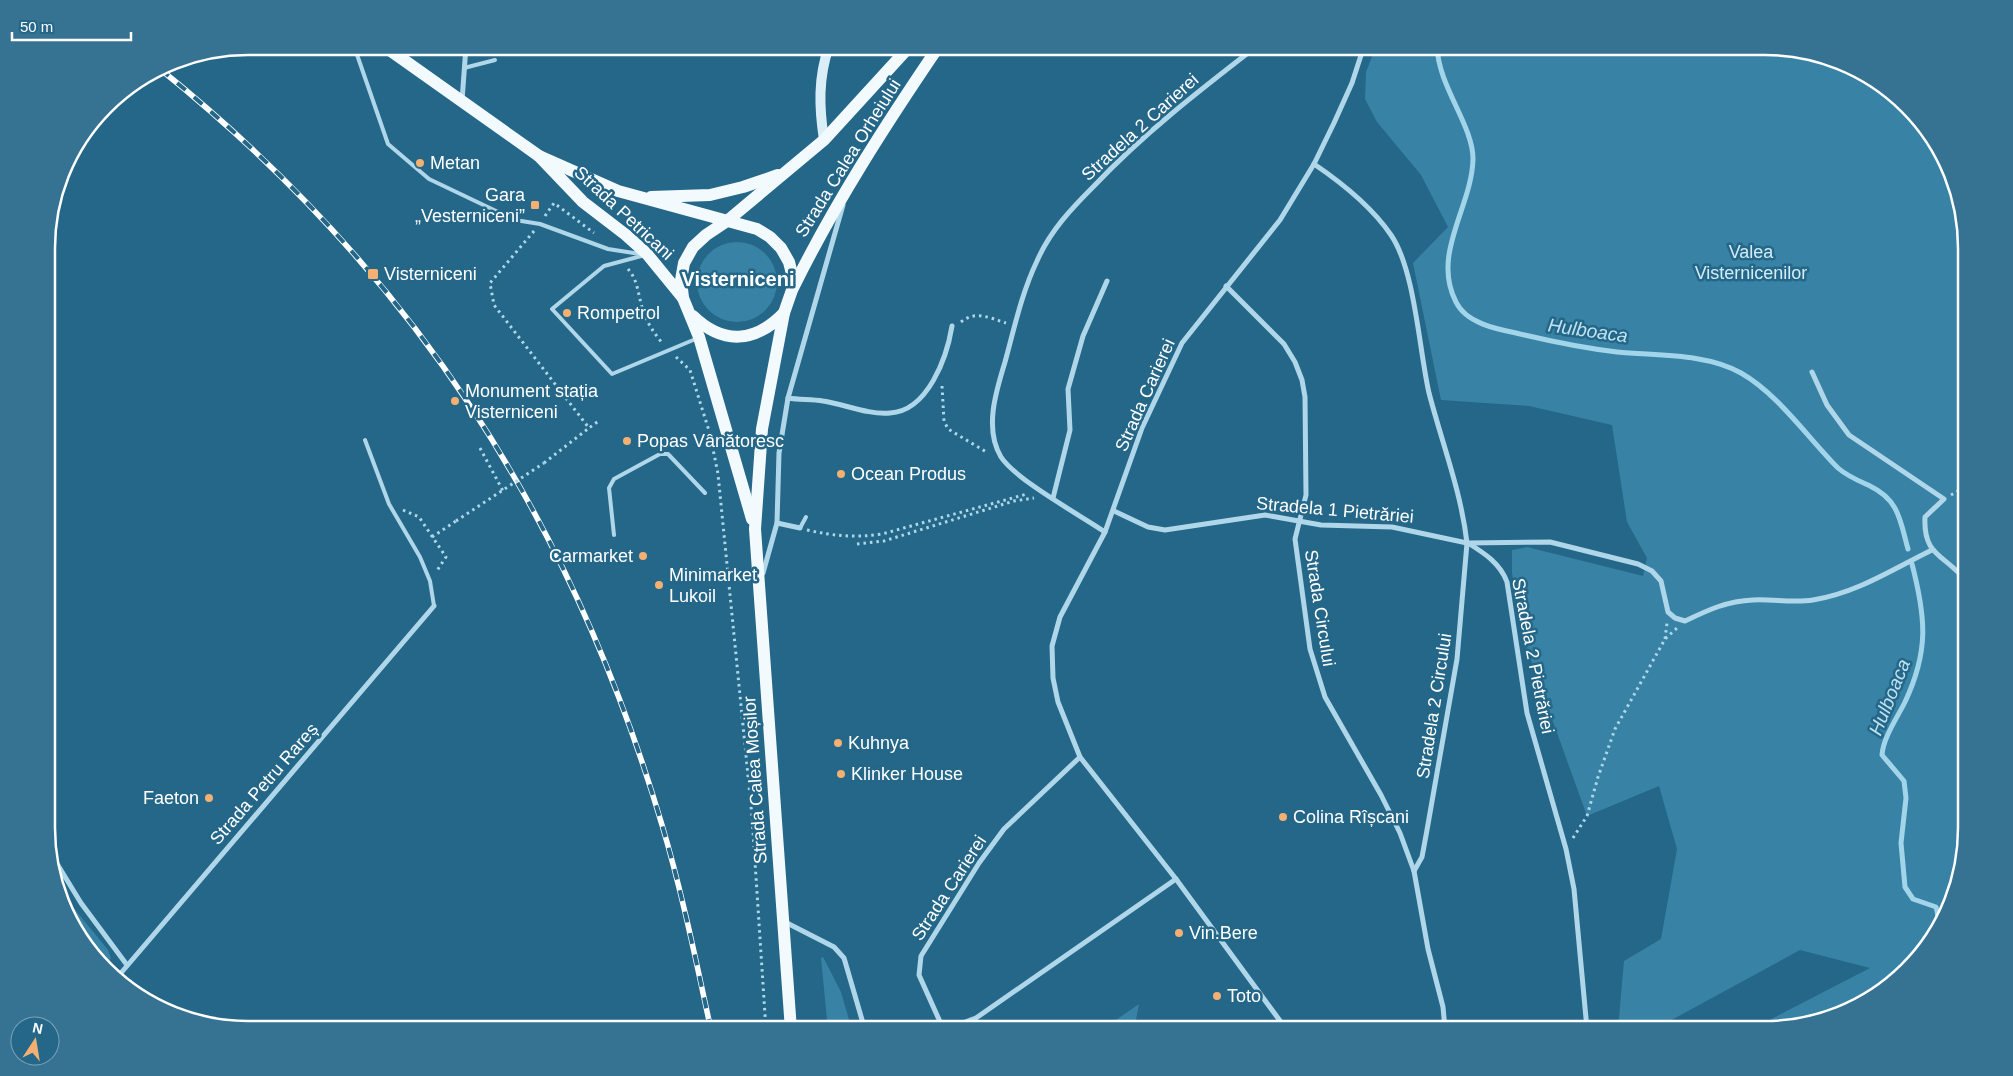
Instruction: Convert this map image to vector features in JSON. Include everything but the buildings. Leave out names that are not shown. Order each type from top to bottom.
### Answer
[{"type":"main road","name":"Strada Petricani","points":[[397,55],[539,156],[583,202],[626,235],[647,254],[683,298]]},
{"type":"main road","points":[[824,140],[819,93],[827,55]]},
{"type":"main road","name":"Strada Calea Orheiului","points":[[727,221],[824,140],[902,55]]},
{"type":"main road","name":"Strada Calea Orheiului","points":[[792,290],[812,250],[847,189],[886,124],[933,55]]},
{"type":"main road","name":"Strada Petricani","points":[[539,156],[641,198],[727,221]]},
{"type":"main road","points":[[641,198],[710,194],[743,187],[787,172]]},
{"type":"main road","points":[[727,221],[757,229],[770,237],[781,248],[789,262],[792,290],[784,313],[762,429],[755,529],[700,337],[683,298],[681,280],[684,262],[693,247],[706,235],[727,221]]},
{"type":"main road","points":[[692,315],[705,328],[722,335],[741,337],[758,334],[772,326],[784,313]]},
{"type":"main road","name":"Strada Calea Moșilor","points":[[755,529],[790,1021]]},
{"type":"street","points":[[462,101],[465,55]]},
{"type":"street","name":"Stradela 2 Carierei","points":[[1105,532],[1026,480],[1002,459],[993,436],[992,418],[1000,378],[1015,325],[1036,262],[1053,231],[1068,213],[1121,157],[1190,97],[1246,55]]},
{"type":"street","name":"Strada Carierei","points":[[1279,1021],[1176,880],[1080,756],[1058,702],[1053,678],[1052,646],[1060,617],[1068,598],[1105,532],[1134,450],[1161,385],[1182,343],[1280,220],[1314,164],[1352,83],[1361,55]]},
{"type":"street","points":[[1314,164],[1340,182],[1378,220],[1392,236],[1404,264],[1430,393],[1454,472],[1467,543],[1550,542],[1638,564],[1652,571],[1660,580],[1668,612],[1676,618],[1685,621],[1698,613],[1734,601],[1768,600],[1794,602],[1815,600],[1836,594],[1877,580],[1932,550]]},
{"type":"street","points":[[758,588],[777,523],[779,453],[788,398],[828,264],[847,189]]},
{"type":"street","points":[[1053,498],[1070,430],[1068,389],[1084,336],[1107,281]]},
{"type":"street","name":"Strada Circului","points":[[1226,286],[1284,344],[1295,362],[1302,380],[1305,397],[1307,480],[1305,509],[1299,521],[1296,534],[1296,551],[1310,649],[1318,680],[1328,704],[1389,811],[1414,872],[1428,949],[1443,1007],[1444,1021]]},
{"type":"street","points":[[788,398],[822,400],[879,413],[900,411],[919,400],[945,356],[952,328]]},
{"type":"street","points":[[1812,372],[1827,405],[1849,435],[1944,499],[1925,516],[1927,542],[1932,550],[1958,574]]},
{"type":"street","name":"Stradela 1 Pietrăriei","points":[[1114,511],[1148,527],[1166,530],[1265,515],[1321,525],[1392,527],[1467,543]]},
{"type":"street","points":[[777,523],[800,528]]},
{"type":"street","name":"Stradela 2 Pietrăriei","points":[[1467,543],[1493,561],[1503,571],[1507,582],[1527,713],[1566,849],[1574,890],[1586,1021]]},
{"type":"street","name":"Stradela 2 Circului","points":[[1414,872],[1422,857],[1457,660],[1467,543]]},
{"type":"street","name":"Strada Petru Rareș","points":[[121,973],[434,606]]},
{"type":"street","name":"Strada Carierei","points":[[939,1021],[919,974],[919,965],[924,951],[979,863],[1004,829],[1080,756]]},
{"type":"street","points":[[60,869],[81,904],[127,965]]},
{"type":"street","points":[[968,1021],[976,1018],[1176,880]]},
{"type":"street","points":[[782,921],[834,946],[844,958],[862,1021]]},
{"type":"lane","points":[[357,55],[388,144],[429,179],[515,220],[540,224],[608,250],[647,254]]},
{"type":"lane","points":[[464,68],[495,60]]},
{"type":"lane","points":[[647,254],[604,266],[552,309],[612,374],[700,337]]},
{"type":"lane","points":[[365,440],[389,504],[420,557],[430,581],[434,606]]},
{"type":"lane","points":[[614,535],[609,488],[614,479],[660,454],[668,454],[704,493]]},
{"type":"lane","points":[[800,528],[806,517]]},
{"type":"path","points":[[554,203],[540,224],[490,283],[494,305],[500,314],[589,428]]},
{"type":"path","points":[[952,328],[969,316],[976,315],[1015,325]]},
{"type":"path","points":[[652,330],[668,351],[690,370],[710,434],[718,474],[752,816],[765,1021]]},
{"type":"path","points":[[938,369],[943,376],[944,421],[948,429],[1002,459]]},
{"type":"path","points":[[432,537],[544,463],[600,420]]},
{"type":"path","points":[[480,448],[503,491]]},
{"type":"path","points":[[800,528],[838,537],[859,538],[882,534],[1041,490]]},
{"type":"path","points":[[1944,499],[1958,491]]},
{"type":"path","points":[[857,544],[884,541],[1014,501],[1034,498]]},
{"type":"path","points":[[419,517],[446,557],[430,581]]},
{"type":"path","points":[[1566,849],[1588,816],[1598,778],[1615,730],[1665,640]]},
{"type":"green space","name":"Valea Visternicenilor","points":[[1373,55],[1777,55],[1790,57],[1827,65],[1861,81],[1882,95],[1910,121],[1938,163],[1948,186],[1958,236],[1958,840],[1948,890],[1938,913],[1925,935],[1910,955],[1892,973],[1850,1001],[1815,1014],[1767,1021],[1870,968],[1800,950],[1670,1021],[1619,1021],[1624,961],[1661,939],[1677,849],[1659,786],[1587,816],[1525,644],[1512,573],[1512,550],[1527,547],[1643,576],[1647,558],[1627,522],[1612,425],[1529,406],[1441,400],[1413,263],[1448,227],[1421,175],[1377,122],[1365,99],[1366,72]]},
{"type":"green space","points":[[729,242],[745,242],[766,253],[777,274],[777,290],[766,311],[745,322],[729,322],[715,316],[703,304],[697,290],[697,274],[703,260],[715,248]]},
{"type":"green space","points":[[71,905],[108,950],[111,958],[109,961],[95,945]]},
{"type":"green space","points":[[823,957],[841,992],[849,1021],[827,1021],[821,958]]},
{"type":"green space","points":[[1139,1004],[1136,1021],[1115,1021]]},
{"type":"waterway","name":"Hulboaca","points":[[1438,55],[1443,76],[1468,133],[1473,159],[1471,177],[1450,248],[1448,266],[1450,284],[1456,302],[1461,309],[1482,324],[1508,331],[1566,344],[1617,352],[1680,356],[1712,362],[1741,373],[1768,392],[1838,468],[1880,492],[1893,504],[1900,520],[1908,549]]},
{"type":"waterway","name":"Hulboaca","points":[[1912,564],[1922,618],[1921,650],[1913,684],[1888,735],[1882,755],[1904,781],[1906,798],[1901,843],[1905,887],[1913,899],[1936,907],[1938,914]]},
{"type":"railway","points":[[166,74],[250,147],[331,229],[405,315],[471,407],[529,503],[580,604],[624,712],[669,850],[709,1021]]},
{"type":"place","name":"Metan","points":[[420,163]]},
{"type":"place","name":"Gara „Vesterniceni”","points":[[535,205]]},
{"type":"place","name":"Visterniceni","points":[[373,274]]},
{"type":"place","name":"Rompetrol","points":[[567,313]]},
{"type":"place","name":"Monument stația Visterniceni","points":[[455,401]]},
{"type":"place","name":"Popas Vânătoresc","points":[[627,441]]},
{"type":"place","name":"Ocean Produs","points":[[841,474]]},
{"type":"place","name":"Carmarket","points":[[643,556]]},
{"type":"place","name":"Minimarket Lukoil","points":[[659,585]]},
{"type":"place","name":"Kuhnya","points":[[838,743]]},
{"type":"place","name":"Klinker House","points":[[841,774]]},
{"type":"place","name":"Faeton","points":[[209,798]]},
{"type":"place","name":"Colina Rîșcani","points":[[1283,817]]},
{"type":"place","name":"Vin.Bere","points":[[1179,933]]},
{"type":"place","name":"Toto","points":[[1217,996]]},
{"type":"district","name":"Visterniceni","points":[[738,279]]}]
